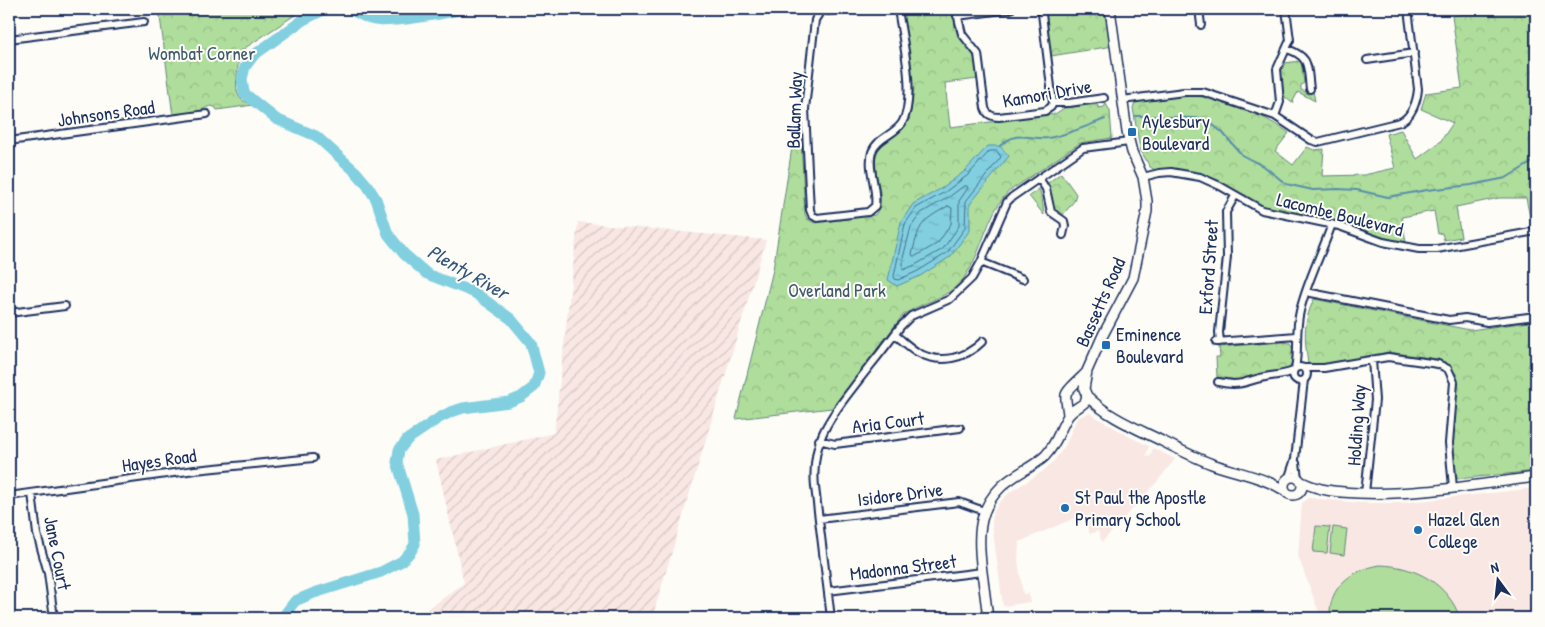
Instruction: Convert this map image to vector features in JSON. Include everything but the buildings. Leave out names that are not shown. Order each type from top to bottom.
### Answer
[{"type":"street","points":[[822,9],[828,11],[847,9]]},
{"type":"street","name":"Ballam Way","points":[[822,9],[815,20],[805,109],[810,207],[812,215],[821,218],[871,211],[875,206],[871,162],[872,153],[876,145],[903,121],[908,94],[898,9]]},
{"type":"street","points":[[957,12],[1011,9]]},
{"type":"street","points":[[1040,9],[1053,103]]},
{"type":"street","name":"Bassetts Road","points":[[988,618],[978,540],[984,511],[992,497],[1003,485],[1036,463],[1050,450],[1081,396],[1087,371],[1103,335],[1133,278],[1147,211],[1143,177],[1129,142],[1110,9]]},
{"type":"street","points":[[1199,9],[1201,25]]},
{"type":"street","points":[[1276,116],[1280,102],[1277,69],[1290,40],[1286,9]]},
{"type":"street","points":[[1122,100],[1184,92],[1203,92],[1276,116],[1311,140],[1318,142],[1405,120],[1410,115],[1418,93],[1408,9]]},
{"type":"street","name":"Kamori Drive","points":[[957,12],[962,34],[978,54],[985,108],[990,115],[998,117],[1045,111],[1053,103],[1070,103],[1104,98]]},
{"type":"street","points":[[9,40],[144,22]]},
{"type":"street","points":[[1287,49],[1305,58],[1310,89]]},
{"type":"street","points":[[1367,60],[1414,53]]},
{"type":"street","name":"Johnsons Road","points":[[9,141],[207,114]]},
{"type":"street","points":[[831,618],[814,465],[819,440],[833,412],[911,316],[940,304],[958,293],[972,278],[1007,202],[1082,148],[1129,142]]},
{"type":"street","name":"Lacombe Boulevard","points":[[1143,177],[1171,172],[1200,177],[1262,210],[1332,224],[1391,244],[1426,250],[1536,230]]},
{"type":"street","points":[[1039,178],[1046,188],[1051,212],[1064,221],[1063,235]]},
{"type":"street","name":"Exford Street","points":[[1235,196],[1226,212],[1227,257],[1218,342],[1297,336]]},
{"type":"street","points":[[1300,492],[1302,488],[1294,480],[1301,395],[1297,336],[1300,311],[1332,224]]},
{"type":"street","points":[[981,262],[1023,280]]},
{"type":"street","points":[[1306,292],[1449,320],[1465,318],[1487,322],[1536,316]]},
{"type":"street","points":[[9,314],[66,306]]},
{"type":"street","points":[[895,335],[920,353],[940,359],[966,354],[983,341]]},
{"type":"street","points":[[1294,370],[1298,354]]},
{"type":"street","points":[[1218,382],[1242,384],[1261,378],[1301,375],[1324,368],[1395,357],[1438,364],[1450,373],[1454,382],[1449,443],[1453,488]]},
{"type":"street","name":"Holding Way","points":[[1365,493],[1375,400],[1372,360]]},
{"type":"street","points":[[1294,370],[1301,375]]},
{"type":"street","points":[[1294,370],[1301,375]]},
{"type":"street","points":[[1276,376],[1294,370]]},
{"type":"street","name":"Bassetts Road","points":[[1067,401],[1066,395],[1068,390],[1081,396]]},
{"type":"street","points":[[1067,401],[1071,405],[1081,396],[1118,420],[1198,458],[1269,480],[1290,495],[1320,489],[1365,493],[1404,493],[1536,477]]},
{"type":"street","points":[[1067,401],[1068,416]]},
{"type":"street","name":"Aria Court","points":[[819,440],[835,444],[960,428]]},
{"type":"street","name":"Hayes Road","points":[[9,496],[195,470],[313,458]]},
{"type":"street","points":[[1269,480],[1294,480],[1320,489]]},
{"type":"street","points":[[1284,490],[1284,485],[1294,480]]},
{"type":"street","name":"Jane Court","points":[[32,493],[37,534],[48,573],[54,618]]},
{"type":"street","name":"Isidore Drive","points":[[819,519],[959,502],[984,511]]},
{"type":"street","name":"Madonna Street","points":[[828,591],[982,572]]},
{"type":"shaded area","points":[[578,222],[766,240],[652,618],[416,618],[464,583],[436,460],[554,433]]},
{"type":"shaded area","name":"St Paul the Apostle Primary School","points":[[1089,413],[1149,446],[1146,455],[1150,457],[1153,448],[1175,459],[1156,483],[1102,542],[1098,531],[1090,534],[1082,515],[1019,542],[1018,560],[1023,594],[1029,593],[1030,602],[1003,606],[992,524],[993,513],[999,503],[1010,492],[1042,472],[1053,462],[1065,446],[1077,418]]},
{"type":"shaded area","name":"Hazel Glen College","points":[[1536,488],[1536,618],[1321,618],[1298,556],[1302,503],[1308,498],[1361,503],[1401,503]]},
{"type":"green space","name":"Wombat Corner","points":[[159,9],[304,9],[239,52],[237,91],[242,100],[253,105],[217,110],[215,107],[210,106],[197,112],[173,116]]},
{"type":"green space","points":[[361,9],[402,9],[393,16],[375,19]]},
{"type":"green space","name":"Overland Park","points":[[906,9],[953,9],[955,28],[959,37],[974,55],[978,79],[945,83],[950,127],[1055,114],[1064,108],[1097,104],[1099,108],[1104,107],[1106,104],[1110,111],[1112,138],[1080,143],[1008,192],[989,222],[976,257],[964,278],[951,291],[903,315],[832,408],[736,419],[773,270],[799,102],[805,214],[807,219],[815,223],[875,215],[880,201],[875,163],[876,155],[880,147],[906,125],[912,104],[914,88],[911,88],[902,13]]},
{"type":"green space","points":[[1041,9],[1106,9],[1113,46],[1051,56],[1045,13]]},
{"type":"green space","points":[[1484,9],[1536,9],[1536,226],[1532,227],[1526,198],[1499,198],[1456,207],[1461,237],[1444,240],[1442,233],[1438,234],[1434,211],[1402,217],[1406,243],[1378,236],[1348,224],[1268,208],[1252,202],[1218,180],[1205,175],[1166,169],[1155,170],[1150,167],[1140,149],[1133,108],[1135,102],[1196,96],[1215,99],[1237,106],[1260,116],[1289,133],[1275,151],[1293,165],[1307,147],[1314,150],[1324,149],[1322,176],[1364,175],[1395,168],[1386,134],[1401,130],[1417,159],[1440,142],[1453,123],[1421,109],[1426,93],[1462,88],[1452,16],[1483,12]]},
{"type":"green space","points":[[1301,61],[1304,83],[1301,85],[1301,90],[1306,92],[1313,91],[1315,101],[1298,92],[1292,103],[1284,96],[1280,75],[1284,63]]},
{"type":"green space","points":[[1061,173],[1076,194],[1074,201],[1062,216],[1053,210],[1045,185]]},
{"type":"green space","points":[[1039,189],[1042,198],[1044,215],[1029,196]]},
{"type":"green space","points":[[1314,299],[1470,330],[1536,321],[1536,471],[1458,479],[1456,477],[1452,443],[1458,385],[1457,375],[1447,363],[1438,359],[1388,352],[1359,359],[1308,365],[1305,339],[1306,324]]},
{"type":"green space","points":[[1290,343],[1293,349],[1293,361],[1287,370],[1263,373],[1239,380],[1217,377],[1216,357],[1220,357],[1219,347]]},
{"type":"green space","points":[[1316,526],[1330,527],[1327,553],[1313,552]]},
{"type":"green space","points":[[1333,527],[1347,529],[1344,555],[1330,553]]},
{"type":"green space","points":[[1380,565],[1406,569],[1429,579],[1448,596],[1460,618],[1330,618],[1330,607],[1333,597],[1344,581],[1360,571]]},
{"type":"water","points":[[988,146],[1000,146],[1009,156],[970,204],[970,230],[950,257],[920,276],[897,286],[888,280],[901,222],[913,204],[942,188],[965,171]]},
{"type":"waterway","name":"Plenty River","points":[[282,618],[295,601],[314,593],[381,572],[402,561],[411,551],[415,544],[413,514],[397,462],[399,450],[408,439],[451,412],[463,408],[509,402],[521,397],[534,387],[539,373],[531,343],[511,319],[475,293],[427,274],[404,254],[388,234],[376,199],[356,172],[316,136],[276,119],[244,93],[242,79],[245,67],[254,55],[303,20],[325,9]]},
{"type":"waterway","name":"Plenty River","points":[[350,9],[368,18],[381,21],[460,9]]},
{"type":"waterway","points":[[1135,116],[1204,118],[1222,132],[1242,155],[1265,167],[1286,184],[1313,190],[1357,190],[1388,197],[1506,178],[1536,160]]},
{"type":"waterway","points":[[1000,146],[1012,138],[1024,136],[1055,137],[1105,119]]},
{"type":"place","name":"Aylesbury Boulevard","points":[[1132,132]]},
{"type":"place","name":"Eminence Boulevard","points":[[1106,345]]},
{"type":"place","name":"St Paul the Apostle Primary School","points":[[1065,508]]},
{"type":"place","name":"Hazel Glen College","points":[[1418,530]]}]
